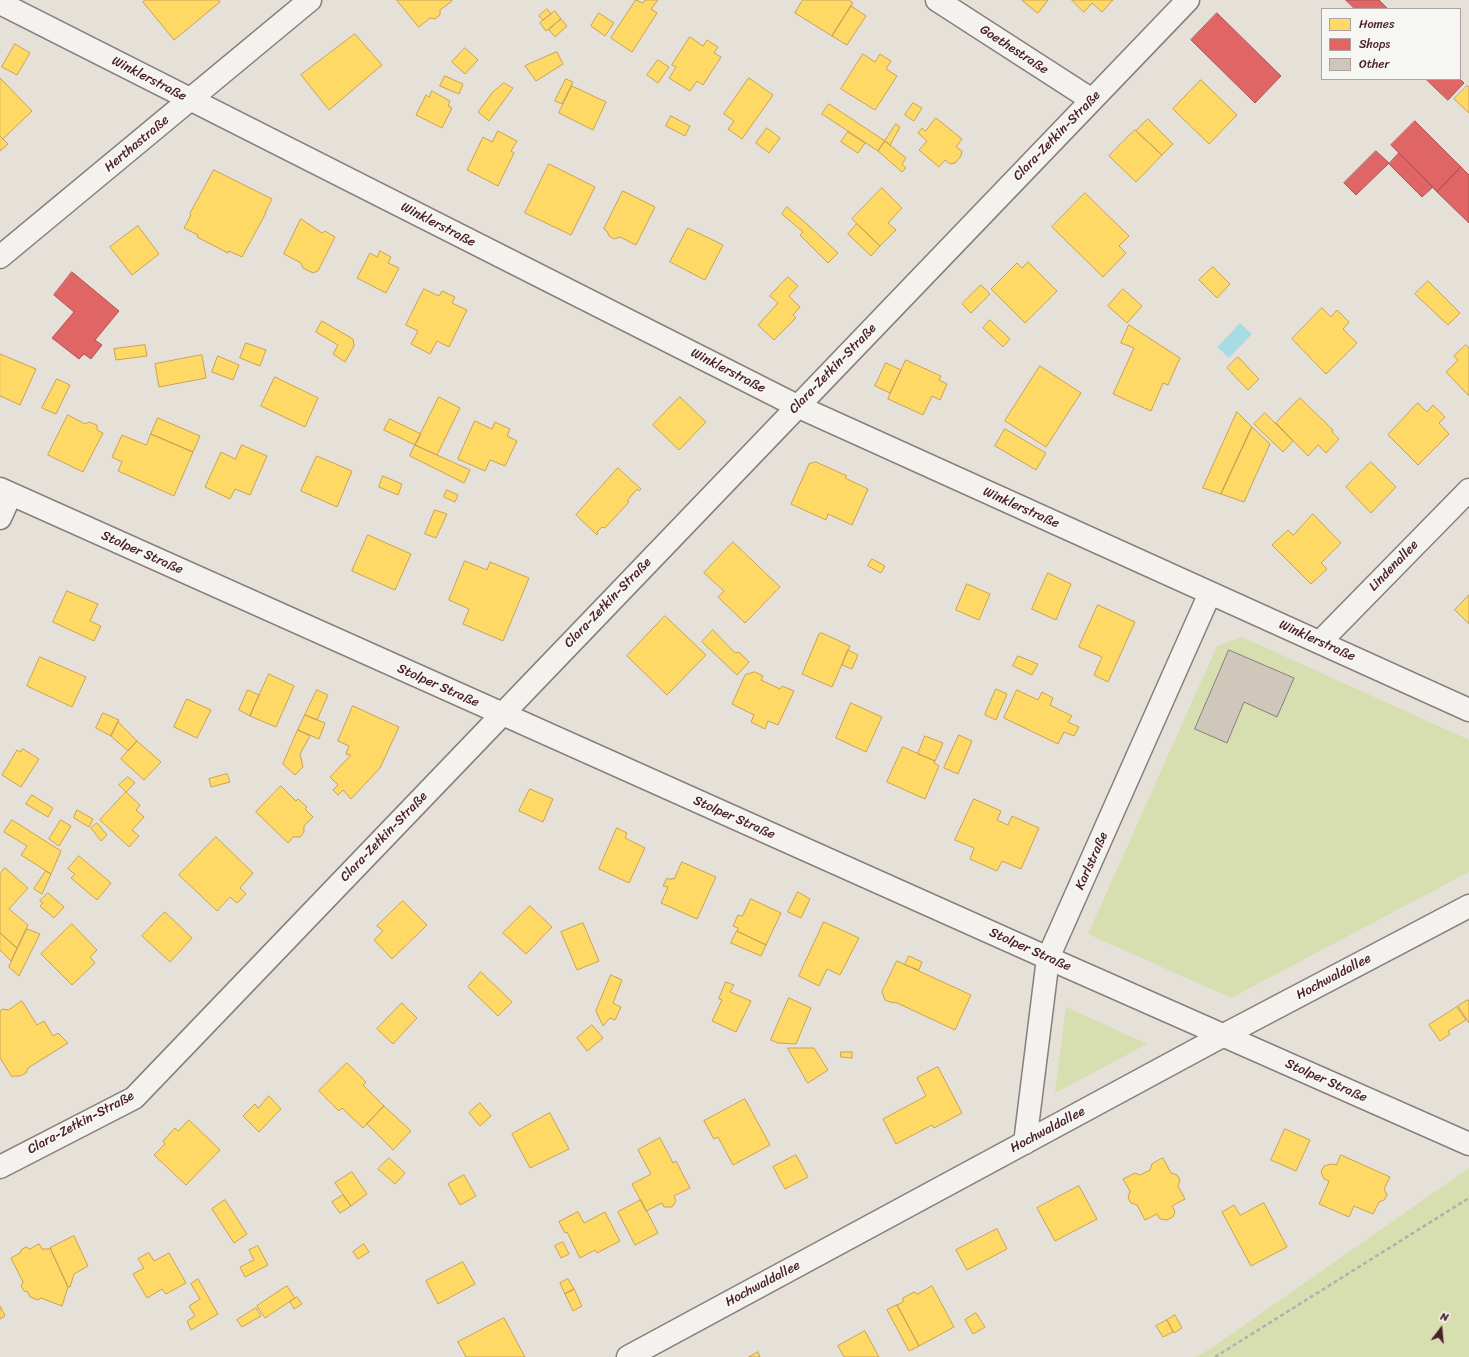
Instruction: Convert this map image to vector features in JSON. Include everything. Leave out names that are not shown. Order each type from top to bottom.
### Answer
[{"type":"street","name":"Herthastraße","points":[[0,257],[310,0]]},
{"type":"street","name":"Goethestraße","points":[[937,0],[1092,100]]},
{"type":"street","name":"Clara-Zetkin-Straße","points":[[0,1167],[134,1098],[1188,0]]},
{"type":"street","name":"Winklerstraße","points":[[0,3],[797,406],[1469,710]]},
{"type":"street","name":"Lindenallee","points":[[1320,642],[1469,490]]},
{"type":"street","name":"Stolper Straße","points":[[5,492],[1048,958],[1469,1144]]},
{"type":"street","points":[[0,518],[5,492]]},
{"type":"street","name":"Karlstraße","points":[[1025,1143],[1048,958],[1210,593]]},
{"type":"street","name":"Hochwaldallee","points":[[628,1357],[1224,1035],[1469,906]]},
{"type":"path","points":[[1215,1357],[1469,1198]]},
{"type":"green space","points":[[1242,637],[1469,740],[1469,872],[1231,998],[1088,934],[1217,646]]},
{"type":"green space","points":[[1066,1007],[1147,1044],[1055,1093]]},
{"type":"green space","points":[[1469,1168],[1469,1357],[1195,1357],[1210,1349]]},
{"type":"water","points":[[1240,323],[1252,334],[1229,358],[1217,347]]},
{"type":"building: Homes","points":[[146,0],[219,0],[220,2],[174,40],[143,2]]},
{"type":"building: Homes","points":[[397,0],[452,1],[440,10],[440,15],[435,19],[430,18],[419,27]]},
{"type":"building: Homes","points":[[636,0],[643,3],[645,0],[658,0],[651,9],[657,13],[632,52],[611,38]]},
{"type":"building: Homes","points":[[803,0],[849,0],[853,3],[832,36],[795,13]]},
{"type":"building: Homes","points":[[1022,0],[1048,0],[1038,13]]},
{"type":"building: Homes","points":[[1072,0],[1113,0],[1102,12],[1092,3],[1084,12]]},
{"type":"building: Homes","points":[[851,6],[866,16],[847,45],[832,36]]},
{"type":"building: Homes","points":[[547,9],[551,14],[543,20],[539,16]]},
{"type":"building: Homes","points":[[555,11],[561,19],[546,31],[540,23]]},
{"type":"building: Homes","points":[[599,13],[614,23],[605,36],[591,26]]},
{"type":"building: Homes","points":[[561,19],[567,26],[555,37],[549,30]]},
{"type":"building: Homes","points":[[355,34],[382,65],[329,110],[301,75]]},
{"type":"building: Homes","points":[[690,37],[703,46],[707,40],[718,47],[714,53],[721,57],[703,85],[697,81],[690,91],[669,78],[676,67],[672,65]]},
{"type":"building: Homes","points":[[15,44],[30,53],[17,75],[2,67]]},
{"type":"building: Homes","points":[[465,48],[478,60],[465,74],[452,62]]},
{"type":"building: Homes","points":[[557,52],[563,64],[536,81],[525,66]]},
{"type":"building: Homes","points":[[863,54],[875,62],[880,54],[891,61],[886,69],[897,76],[875,110],[841,89]]},
{"type":"building: Homes","points":[[658,60],[669,67],[658,83],[647,75]]},
{"type":"building: Homes","points":[[445,76],[463,84],[459,94],[440,86]]},
{"type":"building: Homes","points":[[0,78],[32,111],[3,139],[0,136]]},
{"type":"building: Homes","points":[[749,78],[773,95],[742,139],[728,129],[734,121],[724,114]]},
{"type":"building: Homes","points":[[566,79],[573,82],[562,104],[555,101]]},
{"type":"building: Homes","points":[[1201,80],[1237,115],[1209,144],[1173,109]]},
{"type":"building: Homes","points":[[504,83],[513,88],[489,121],[478,112],[492,93]]},
{"type":"building: Homes","points":[[572,86],[606,102],[593,130],[559,113]]},
{"type":"building: Homes","points":[[1467,86],[1469,87],[1469,113],[1454,99]]},
{"type":"building: Homes","points":[[432,91],[450,101],[448,106],[452,108],[442,128],[416,115],[426,95],[429,97]]},
{"type":"building: Homes","points":[[913,103],[922,108],[914,121],[905,115]]},
{"type":"building: Homes","points":[[829,104],[885,141],[878,151],[822,114]]},
{"type":"building: Homes","points":[[671,116],[690,126],[685,136],[666,126]]},
{"type":"building: Homes","points":[[936,118],[962,139],[956,147],[962,151],[961,156],[955,163],[950,164],[945,160],[939,167],[919,150],[927,141],[918,133],[922,128],[925,131]]},
{"type":"building: Homes","points":[[1148,119],[1173,144],[1162,155],[1136,131]]},
{"type":"building: Homes","points":[[896,124],[900,127],[890,145],[885,141]]},
{"type":"building: Homes","points":[[767,128],[780,138],[769,153],[756,143]]},
{"type":"building: Homes","points":[[1135,130],[1162,155],[1136,182],[1109,156]]},
{"type":"building: Homes","points":[[498,131],[517,141],[511,151],[514,153],[498,186],[467,170],[483,137],[492,142]]},
{"type":"building: Homes","points":[[848,132],[865,143],[858,153],[841,142]]},
{"type":"building: Homes","points":[[0,136],[8,144],[0,151]]},
{"type":"building: Homes","points":[[885,141],[906,158],[902,164],[906,168],[902,172],[878,151]]},
{"type":"building: Homes","points":[[549,164],[595,187],[571,235],[525,213]]},
{"type":"building: Homes","points":[[214,170],[272,199],[242,257],[229,251],[228,253],[197,237],[198,235],[184,228]]},
{"type":"building: Homes","points":[[882,188],[902,208],[888,223],[896,230],[880,246],[852,219]]},
{"type":"building: Homes","points":[[623,191],[655,207],[636,245],[620,237],[614,239],[609,236],[607,231],[604,229]]},
{"type":"building: Homes","points":[[1085,193],[1129,236],[1119,246],[1126,253],[1103,277],[1052,227]]},
{"type":"building: Homes","points":[[787,207],[838,253],[828,263],[800,235],[803,232],[782,214]]},
{"type":"building: Homes","points":[[301,219],[322,233],[325,231],[335,237],[318,271],[313,273],[303,268],[301,263],[284,254]]},
{"type":"building: Homes","points":[[857,224],[880,246],[871,256],[848,234]]},
{"type":"building: Homes","points":[[138,226],[159,254],[132,275],[110,247]]},
{"type":"building: Homes","points":[[688,228],[723,245],[705,280],[670,262]]},
{"type":"building: Homes","points":[[380,251],[391,257],[388,263],[399,268],[386,293],[357,278],[370,253],[377,257]]},
{"type":"building: Homes","points":[[1028,262],[1057,291],[1025,323],[991,289],[1017,263],[1022,268]]},
{"type":"building: Homes","points":[[1213,267],[1230,284],[1217,298],[1199,280]]},
{"type":"building: Homes","points":[[788,277],[798,286],[789,296],[800,307],[793,315],[796,318],[774,340],[758,325],[778,303],[770,296]]},
{"type":"building: Homes","points":[[1428,281],[1460,313],[1448,325],[1415,294]]},
{"type":"building: Homes","points":[[981,285],[990,294],[971,313],[962,304]]},
{"type":"building: Homes","points":[[424,289],[439,296],[442,291],[455,297],[452,303],[467,310],[449,347],[437,341],[430,354],[411,344],[418,331],[406,325]]},
{"type":"building: Homes","points":[[1123,289],[1142,306],[1127,323],[1108,306]]},
{"type":"building: Homes","points":[[1322,308],[1331,317],[1337,310],[1349,322],[1343,329],[1357,343],[1326,374],[1292,339]]},
{"type":"building: Homes","points":[[990,320],[1010,339],[1003,347],[983,328]]},
{"type":"building: Homes","points":[[322,321],[353,339],[354,346],[345,362],[333,354],[338,345],[316,332]]},
{"type":"building: Homes","points":[[1129,325],[1180,358],[1168,385],[1163,383],[1151,411],[1113,394],[1134,348],[1121,343]]},
{"type":"building: Homes","points":[[246,343],[266,350],[260,366],[240,358]]},
{"type":"building: Homes","points":[[145,345],[147,356],[116,360],[114,349]]},
{"type":"building: Homes","points":[[1466,345],[1469,348],[1469,396],[1446,372],[1458,360],[1454,356]]},
{"type":"building: Homes","points":[[0,354],[36,369],[20,405],[0,396]]},
{"type":"building: Homes","points":[[202,355],[206,378],[159,387],[155,364]]},
{"type":"building: Homes","points":[[218,356],[239,365],[233,380],[212,372]]},
{"type":"building: Homes","points":[[1238,357],[1259,379],[1248,390],[1227,368]]},
{"type":"building: Homes","points":[[906,360],[941,376],[939,380],[947,384],[940,400],[932,396],[923,415],[888,399]]},
{"type":"building: Homes","points":[[886,363],[901,370],[890,393],[875,386]]},
{"type":"building: Homes","points":[[1040,366],[1081,393],[1046,447],[1005,421]]},
{"type":"building: Homes","points":[[275,377],[318,398],[305,427],[261,406]]},
{"type":"building: Homes","points":[[57,379],[70,385],[56,414],[42,408]]},
{"type":"building: Homes","points":[[439,397],[460,408],[437,455],[415,445]]},
{"type":"building: Homes","points":[[680,397],[706,422],[679,450],[653,425]]},
{"type":"building: Homes","points":[[1300,398],[1333,430],[1332,432],[1339,439],[1326,453],[1318,445],[1308,456],[1276,423]]},
{"type":"building: Homes","points":[[1418,403],[1427,412],[1433,405],[1445,417],[1439,423],[1449,434],[1418,465],[1388,435]]},
{"type":"building: Homes","points":[[1237,412],[1252,427],[1221,494],[1203,488]]},
{"type":"building: Homes","points":[[1265,413],[1293,441],[1283,452],[1254,424]]},
{"type":"building: Homes","points":[[68,415],[85,424],[89,422],[97,425],[97,430],[103,433],[83,472],[48,455]]},
{"type":"building: Homes","points":[[158,418],[200,436],[193,452],[151,434]]},
{"type":"building: Homes","points":[[390,419],[421,434],[415,445],[384,430]]},
{"type":"building: Homes","points":[[475,421],[492,429],[495,422],[510,429],[507,436],[517,441],[505,466],[490,460],[485,471],[458,459]]},
{"type":"building: Homes","points":[[1252,427],[1270,444],[1244,502],[1221,494]]},
{"type":"building: Homes","points":[[1005,429],[1046,453],[1036,470],[995,446]]},
{"type":"building: Homes","points":[[151,434],[193,452],[174,496],[118,471],[122,462],[112,457],[122,435],[146,445]]},
{"type":"building: Homes","points":[[242,445],[267,456],[250,495],[235,489],[230,499],[205,487],[221,452],[235,459]]},
{"type":"building: Homes","points":[[415,445],[470,470],[464,483],[410,456]]},
{"type":"building: Homes","points":[[317,456],[352,471],[337,507],[301,491]]},
{"type":"building: Homes","points":[[816,462],[847,476],[845,478],[868,489],[852,525],[828,514],[826,520],[791,504],[809,464]]},
{"type":"building: Homes","points":[[1371,462],[1396,487],[1371,513],[1346,487]]},
{"type":"building: Homes","points":[[618,468],[641,489],[639,491],[637,489],[627,501],[629,502],[605,528],[602,527],[597,532],[597,535],[576,515]]},
{"type":"building: Homes","points":[[383,476],[402,484],[398,495],[379,487]]},
{"type":"building: Homes","points":[[447,490],[458,495],[455,502],[444,497]]},
{"type":"building: Homes","points":[[435,510],[447,514],[436,538],[425,534]]},
{"type":"building: Homes","points":[[1313,514],[1341,543],[1321,563],[1327,569],[1311,584],[1272,545],[1288,530],[1293,535]]},
{"type":"building: Homes","points":[[368,535],[411,554],[395,590],[352,571]]},
{"type":"building: Homes","points":[[733,542],[780,587],[745,623],[718,597],[724,591],[704,573]]},
{"type":"building: Homes","points":[[872,559],[885,566],[881,573],[868,566]]},
{"type":"building: Homes","points":[[465,561],[487,570],[490,562],[529,578],[503,641],[463,624],[469,609],[449,600]]},
{"type":"building: Homes","points":[[1048,573],[1071,584],[1056,620],[1032,609]]},
{"type":"building: Homes","points":[[967,584],[990,594],[979,620],[956,610]]},
{"type":"building: Homes","points":[[67,591],[98,604],[90,621],[101,626],[94,641],[53,622]]},
{"type":"building: Homes","points":[[1469,595],[1469,624],[1455,610]]},
{"type":"building: Homes","points":[[1098,605],[1135,622],[1108,682],[1094,675],[1102,657],[1079,647]]},
{"type":"building: Homes","points":[[665,616],[706,655],[667,695],[627,656]]},
{"type":"building: Homes","points":[[713,630],[735,653],[739,652],[749,662],[737,675],[702,642]]},
{"type":"building: Homes","points":[[822,633],[850,646],[832,687],[802,674],[819,634]]},
{"type":"building: Homes","points":[[848,650],[858,655],[852,669],[842,665]]},
{"type":"building: Homes","points":[[1018,656],[1038,664],[1032,675],[1013,666]]},
{"type":"building: Homes","points":[[40,657],[86,677],[72,707],[27,686]]},
{"type":"building: Homes","points":[[755,672],[763,676],[761,680],[780,689],[782,686],[794,691],[778,725],[768,721],[765,729],[751,722],[754,715],[732,704],[745,675]]},
{"type":"building: Homes","points":[[269,674],[294,686],[276,727],[250,716]]},
{"type":"building: Homes","points":[[996,689],[1007,694],[996,720],[985,715]]},
{"type":"building: Homes","points":[[248,690],[259,695],[250,716],[239,710]]},
{"type":"building: Homes","points":[[317,690],[328,695],[317,720],[305,715]]},
{"type":"building: Homes","points":[[1017,690],[1038,700],[1042,692],[1053,698],[1050,705],[1072,716],[1068,722],[1079,727],[1074,736],[1064,732],[1058,744],[1004,718]]},
{"type":"building: Homes","points":[[187,699],[211,710],[197,738],[174,727]]},
{"type":"building: Homes","points":[[851,703],[882,717],[866,752],[836,738]]},
{"type":"building: Homes","points":[[353,706],[399,727],[380,768],[351,799],[343,790],[338,795],[333,790],[338,785],[330,777],[351,755],[346,754],[349,746],[338,741]]},
{"type":"building: Homes","points":[[103,713],[119,720],[111,736],[96,728]]},
{"type":"building: Homes","points":[[305,715],[325,723],[319,739],[298,730]]},
{"type":"building: Homes","points":[[118,722],[137,741],[128,751],[111,736]]},
{"type":"building: Homes","points":[[298,730],[310,736],[300,754],[303,767],[295,775],[283,764]]},
{"type":"building: Homes","points":[[959,735],[972,741],[958,774],[944,768]]},
{"type":"building: Homes","points":[[925,736],[943,743],[935,761],[918,754]]},
{"type":"building: Homes","points":[[137,741],[161,762],[144,780],[121,759]]},
{"type":"building: Homes","points":[[903,747],[935,761],[934,763],[939,766],[925,799],[887,782]]},
{"type":"building: Homes","points":[[23,749],[39,759],[21,787],[2,775],[17,750],[20,752]]},
{"type":"building: Homes","points":[[227,774],[230,782],[211,787],[209,779]]},
{"type":"building: Homes","points":[[128,777],[135,783],[126,792],[119,785]]},
{"type":"building: Homes","points":[[281,786],[296,801],[298,799],[307,807],[305,809],[313,817],[304,826],[304,832],[300,837],[293,837],[288,843],[256,812]]},
{"type":"building: Homes","points":[[530,789],[553,799],[543,822],[519,811]]},
{"type":"building: Homes","points":[[126,792],[140,805],[136,810],[144,817],[132,830],[139,836],[129,847],[100,820]]},
{"type":"building: Homes","points":[[32,795],[53,808],[48,817],[26,804]]},
{"type":"building: Homes","points":[[974,799],[1001,811],[997,820],[1008,825],[1012,816],[1039,828],[1021,869],[1002,861],[997,871],[970,859],[974,848],[955,840]]},
{"type":"building: Homes","points":[[77,810],[93,819],[89,827],[74,818]]},
{"type":"building: Homes","points":[[12,820],[61,851],[51,874],[21,855],[27,846],[4,832]]},
{"type":"building: Homes","points":[[61,820],[71,826],[59,846],[49,839]]},
{"type":"building: Homes","points":[[97,823],[107,835],[101,841],[91,828]]},
{"type":"building: Homes","points":[[617,828],[627,833],[625,838],[645,848],[629,883],[599,869]]},
{"type":"building: Homes","points":[[216,837],[253,873],[240,888],[246,894],[237,903],[230,897],[217,911],[179,875]]},
{"type":"building: Homes","points":[[79,856],[111,883],[97,900],[71,878],[75,874],[68,869]]},
{"type":"building: Homes","points":[[682,862],[716,877],[697,919],[661,903],[668,887],[663,886],[667,878],[671,880],[672,878],[674,879]]},
{"type":"building: Homes","points":[[5,868],[28,888],[9,909],[28,925],[17,948],[0,933],[0,874]]},
{"type":"building: Homes","points":[[46,871],[51,874],[42,894],[34,889]]},
{"type":"building: Homes","points":[[798,892],[810,899],[801,918],[788,912]]},
{"type":"building: Homes","points":[[48,893],[64,907],[54,918],[40,906],[43,903],[40,901]]},
{"type":"building: Homes","points":[[751,899],[781,913],[766,945],[737,931],[738,928],[733,926],[738,915],[742,916]]},
{"type":"building: Homes","points":[[403,901],[427,925],[392,959],[374,940],[383,931],[377,926]]},
{"type":"building: Homes","points":[[530,906],[552,927],[526,954],[503,933]]},
{"type":"building: Homes","points":[[165,912],[192,938],[170,962],[142,936]]},
{"type":"building: Homes","points":[[824,922],[859,938],[840,975],[827,969],[819,986],[799,976]]},
{"type":"building: Homes","points":[[583,923],[599,961],[577,970],[561,932]]},
{"type":"building: Homes","points":[[72,924],[97,950],[90,957],[95,963],[72,985],[41,954]]},
{"type":"building: Homes","points":[[27,929],[40,934],[19,976],[9,967]]},
{"type":"building: Homes","points":[[737,931],[766,945],[761,956],[731,943]]},
{"type":"building: Homes","points":[[0,933],[17,948],[11,961],[0,950]]},
{"type":"building: Homes","points":[[909,956],[922,962],[919,970],[905,965]]},
{"type":"building: Homes","points":[[897,961],[971,995],[955,1030],[895,1002],[893,1003],[885,1000],[882,992]]},
{"type":"building: Homes","points":[[481,972],[512,1002],[498,1016],[468,987]]},
{"type":"building: Homes","points":[[611,975],[622,980],[613,1003],[621,1007],[615,1020],[610,1018],[603,1026],[596,1011]]},
{"type":"building: Homes","points":[[726,982],[734,985],[730,992],[751,1001],[736,1032],[712,1021],[722,1000],[719,999]]},
{"type":"building: Homes","points":[[789,998],[811,1008],[796,1044],[778,1043],[771,1040]]},
{"type":"building: Homes","points":[[1468,1000],[1469,1002],[1469,1023],[1458,1006]]},
{"type":"building: Homes","points":[[22,1001],[37,1025],[44,1021],[53,1036],[58,1033],[68,1043],[28,1068],[26,1073],[20,1076],[12,1077],[0,1058],[0,1011],[3,1009],[8,1010]]},
{"type":"building: Homes","points":[[402,1003],[417,1018],[393,1044],[377,1029]]},
{"type":"building: Homes","points":[[1457,1007],[1466,1020],[1448,1031],[1450,1034],[1440,1041],[1429,1025]]},
{"type":"building: Homes","points":[[592,1025],[603,1038],[587,1051],[577,1038]]},
{"type":"building: Homes","points":[[788,1048],[814,1048],[828,1070],[808,1083]]},
{"type":"building: Homes","points":[[841,1052],[852,1052],[852,1058],[841,1057]]},
{"type":"building: Homes","points":[[347,1063],[366,1082],[363,1085],[384,1106],[363,1128],[342,1108],[339,1111],[319,1091]]},
{"type":"building: Homes","points":[[938,1067],[962,1113],[934,1128],[932,1125],[896,1144],[883,1119],[926,1096],[917,1078]]},
{"type":"building: Homes","points":[[269,1096],[281,1109],[259,1132],[243,1116],[255,1104],[258,1108]]},
{"type":"building: Homes","points":[[745,1099],[770,1145],[733,1165],[718,1137],[714,1139],[704,1121]]},
{"type":"building: Homes","points":[[480,1103],[491,1116],[480,1126],[469,1113]]},
{"type":"building: Homes","points":[[384,1106],[411,1131],[393,1150],[367,1124]]},
{"type":"building: Homes","points":[[550,1113],[569,1149],[530,1168],[512,1134]]},
{"type":"building: Homes","points":[[189,1120],[220,1150],[186,1185],[154,1155],[165,1144],[163,1141],[175,1128],[178,1131]]},
{"type":"building: Homes","points":[[1285,1129],[1310,1140],[1296,1171],[1271,1160]]},
{"type":"building: Homes","points":[[660,1138],[673,1163],[676,1161],[690,1188],[674,1196],[676,1201],[672,1207],[664,1207],[662,1203],[646,1211],[632,1184],[651,1174],[638,1150]]},
{"type":"building: Homes","points":[[796,1155],[808,1177],[785,1189],[773,1167]]},
{"type":"building: Homes","points":[[1341,1155],[1390,1177],[1384,1189],[1387,1195],[1384,1200],[1379,1202],[1373,1214],[1354,1206],[1349,1217],[1319,1204],[1329,1181],[1324,1179],[1321,1172],[1324,1166],[1331,1164],[1336,1165]]},
{"type":"building: Homes","points":[[389,1158],[405,1173],[395,1184],[378,1169]]},
{"type":"building: Homes","points":[[1163,1158],[1171,1173],[1177,1175],[1180,1180],[1178,1186],[1185,1199],[1172,1206],[1175,1211],[1173,1217],[1167,1220],[1160,1219],[1157,1214],[1145,1220],[1137,1205],[1131,1203],[1128,1198],[1130,1191],[1123,1179],[1135,1173],[1140,1175],[1150,1170],[1152,1164]]},
{"type":"building: Homes","points":[[352,1172],[367,1194],[351,1206],[335,1183]]},
{"type":"building: Homes","points":[[464,1175],[476,1196],[460,1205],[448,1184]]},
{"type":"building: Homes","points":[[1079,1186],[1097,1219],[1055,1241],[1037,1208]]},
{"type":"building: Homes","points":[[343,1195],[351,1206],[340,1213],[332,1202]]},
{"type":"building: Homes","points":[[225,1200],[247,1234],[234,1243],[212,1209]]},
{"type":"building: Homes","points":[[641,1200],[658,1233],[635,1245],[618,1212]]},
{"type":"building: Homes","points":[[1264,1203],[1287,1247],[1251,1266],[1222,1212],[1234,1205],[1240,1215]]},
{"type":"building: Homes","points":[[578,1212],[584,1223],[605,1212],[620,1241],[597,1253],[595,1250],[580,1258],[567,1232],[565,1233],[559,1222]]},
{"type":"building: Homes","points":[[997,1229],[1007,1249],[967,1270],[956,1250]]},
{"type":"building: Homes","points":[[74,1236],[88,1266],[74,1274],[70,1287],[68,1287],[50,1248]]},
{"type":"building: Homes","points":[[563,1242],[569,1254],[561,1258],[555,1246]]},
{"type":"building: Homes","points":[[39,1244],[42,1249],[50,1248],[68,1287],[62,1306],[41,1298],[38,1300],[30,1297],[28,1292],[24,1291],[21,1286],[23,1282],[11,1258],[20,1253],[21,1250],[26,1247],[30,1249]]},
{"type":"building: Homes","points":[[364,1244],[369,1252],[358,1259],[353,1252]]},
{"type":"building: Homes","points":[[258,1246],[268,1265],[245,1277],[240,1267],[254,1260],[249,1250]]},
{"type":"building: Homes","points":[[149,1253],[154,1261],[169,1253],[186,1283],[166,1294],[162,1289],[147,1298],[133,1274],[144,1268],[138,1259]]},
{"type":"building: Homes","points":[[463,1262],[475,1284],[438,1304],[426,1281]]},
{"type":"building: Homes","points":[[198,1279],[218,1314],[191,1330],[187,1321],[195,1316],[189,1306],[200,1299],[191,1284]]},
{"type":"building: Homes","points":[[568,1279],[574,1289],[565,1294],[560,1283]]},
{"type":"building: Homes","points":[[287,1286],[295,1298],[265,1318],[257,1306]]},
{"type":"building: Homes","points":[[932,1286],[954,1327],[919,1346],[897,1305],[903,1302],[903,1298],[914,1292],[917,1294]]},
{"type":"building: Homes","points":[[574,1289],[582,1306],[573,1311],[565,1294]]},
{"type":"building: Homes","points":[[297,1297],[302,1304],[294,1309],[290,1302]]},
{"type":"building: Homes","points":[[897,1305],[919,1346],[909,1351],[887,1310]]},
{"type":"building: Homes","points":[[0,1306],[5,1316],[0,1319]]},
{"type":"building: Homes","points":[[256,1308],[261,1316],[242,1327],[237,1320]]},
{"type":"building: Homes","points":[[976,1313],[985,1327],[973,1334],[965,1320]]},
{"type":"building: Homes","points":[[1175,1315],[1182,1328],[1174,1333],[1167,1320]]},
{"type":"building: Homes","points":[[504,1318],[525,1357],[466,1357],[458,1342]]},
{"type":"building: Homes","points":[[1167,1320],[1173,1332],[1163,1337],[1156,1326]]},
{"type":"building: Homes","points":[[865,1331],[879,1357],[844,1357],[838,1346]]},
{"type":"building: Homes","points":[[758,1352],[760,1357],[749,1357]]},
{"type":"building: Shops","points":[[1346,0],[1379,0],[1387,8],[1354,8]]},
{"type":"building: Shops","points":[[1217,13],[1281,76],[1255,103],[1191,40]]},
{"type":"building: Shops","points":[[1427,80],[1461,80],[1464,83],[1448,100]]},
{"type":"building: Shops","points":[[1415,121],[1461,167],[1437,192],[1391,145]]},
{"type":"building: Shops","points":[[1376,151],[1389,163],[1356,195],[1344,183]]},
{"type":"building: Shops","points":[[1399,153],[1433,187],[1422,197],[1389,164]]},
{"type":"building: Shops","points":[[1461,167],[1469,175],[1469,223],[1437,192]]},
{"type":"building: Shops","points":[[72,272],[119,311],[95,340],[102,345],[91,359],[84,354],[79,359],[52,338],[74,312],[54,295]]},
{"type":"building: Other","points":[[1229,650],[1294,678],[1277,717],[1244,702],[1227,743],[1195,729]]}]
